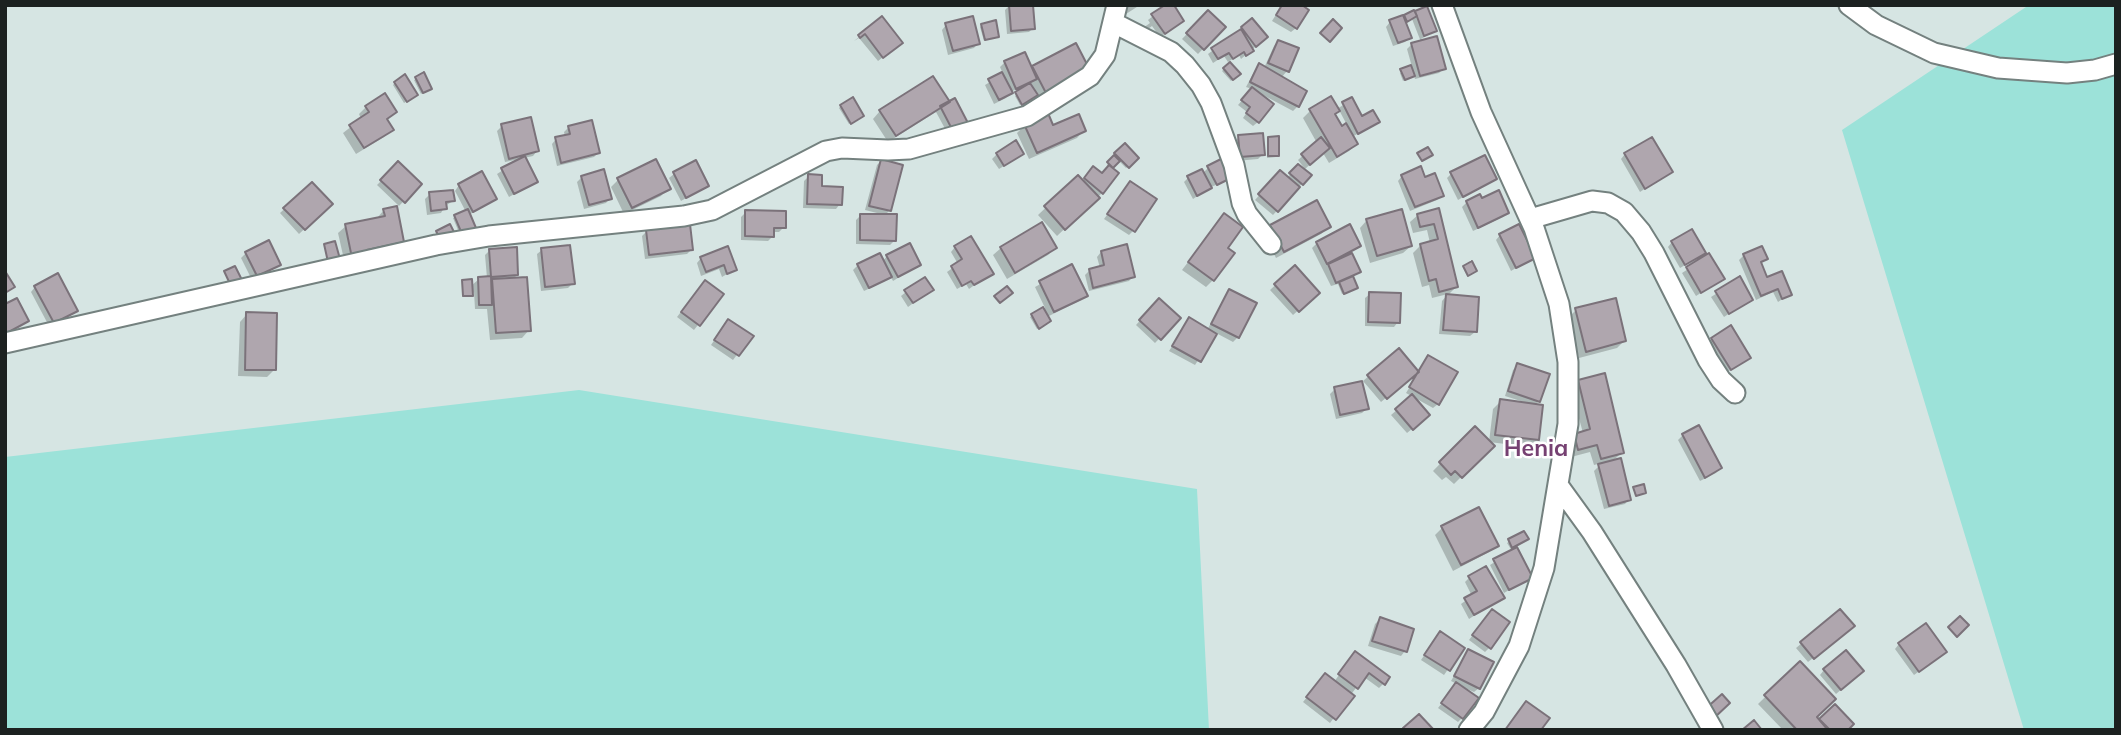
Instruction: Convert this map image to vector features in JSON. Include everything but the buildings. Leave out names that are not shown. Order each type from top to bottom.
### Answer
[{"type":"street","points":[[1442,5],[1481,112],[1530,219],[1559,304],[1568,362],[1568,424],[1544,568],[1519,646],[1484,712],[1469,730]]},
{"type":"street","points":[[1849,5],[1876,25],[1934,53],[1998,68],[2067,73],[2095,70],[2116,64]]},
{"type":"street","points":[[5,343],[436,244],[684,216],[712,210],[825,151],[842,148],[909,149],[1027,116],[1090,76],[1105,55],[1115,14],[1171,52],[1201,85],[1211,103],[1234,165],[1247,214],[1271,244]]},
{"type":"street","points":[[1530,219],[1592,201],[1608,203],[1624,212],[1654,253],[1708,360],[1721,380],[1735,393]]},
{"type":"street","points":[[1558,485],[1592,532],[1676,665],[1713,730]]},
{"type":"shaded area","points":[[2029,5],[2116,5],[2116,730],[2024,730],[1842,130]]},
{"type":"shaded area","points":[[579,390],[1197,489],[1209,730],[5,730],[5,457]]},
{"type":"district","name":"Henia","points":[[1536,449]]}]
